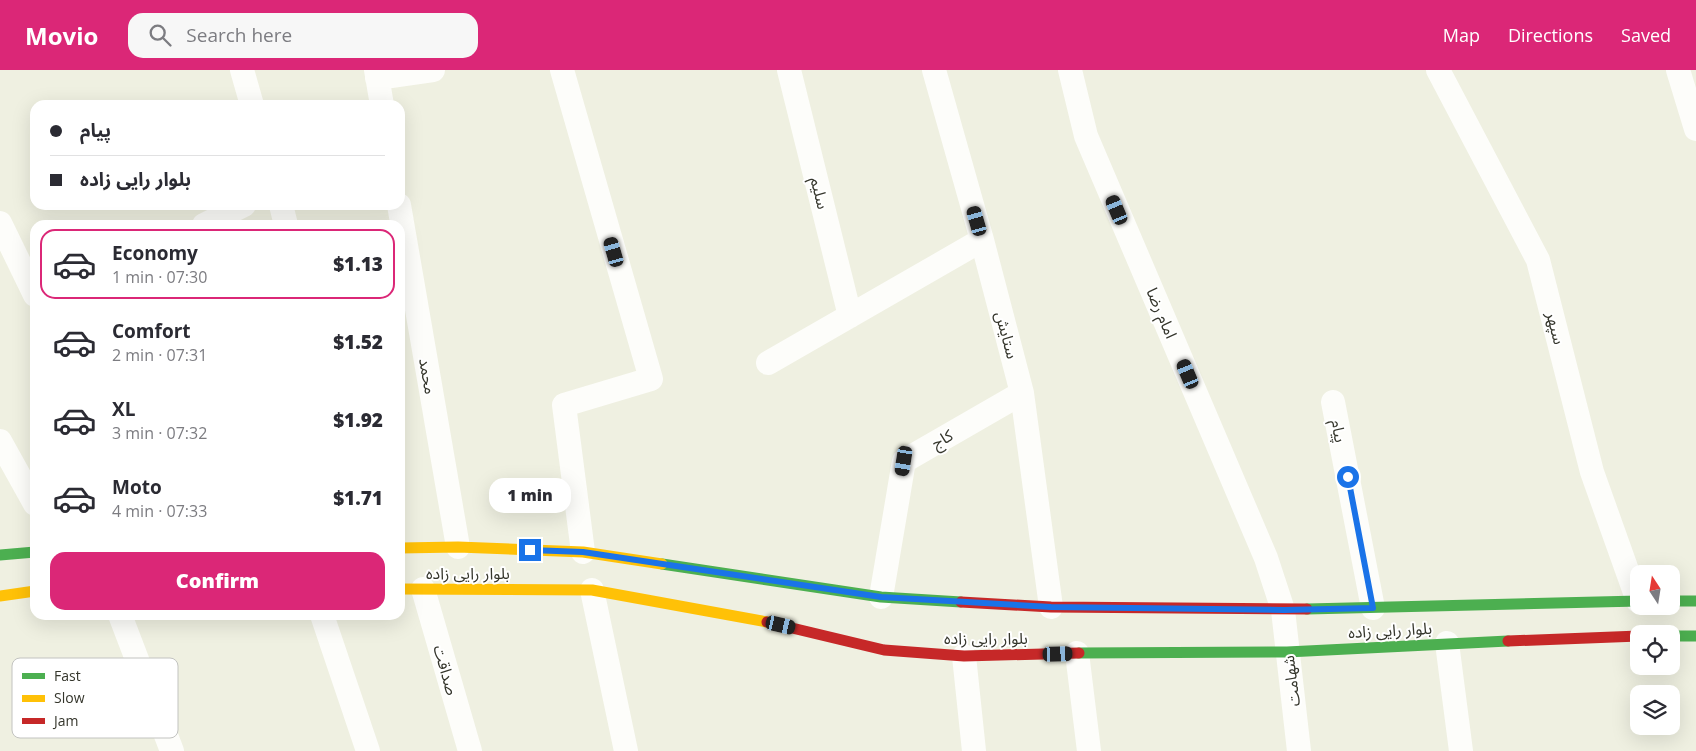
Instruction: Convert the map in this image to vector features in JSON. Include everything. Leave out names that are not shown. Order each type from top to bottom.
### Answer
[{"type":"main road","name":"بلوار رایی زاده","points":[[405,548],[458,547],[583,552],[755,584],[881,597],[1051,607],[1284,610],[1630,601]]},
{"type":"main road","points":[[0,555],[30,552]]},
{"type":"main road","name":"بلوار رایی زاده","points":[[411,589],[592,590],[748,613],[884,650],[964,656],[1076,653],[1287,652],[1448,643],[1630,636]]},
{"type":"main road","points":[[0,596],[30,592]]},
{"type":"main road","points":[[1680,601],[1696,601]]},
{"type":"main road","points":[[1680,636],[1696,636]]},
{"type":"street","points":[[242,70],[251,100]]},
{"type":"street","points":[[381,100],[376,74],[433,70]]},
{"type":"street","points":[[562,70],[651,379],[564,405],[583,552]]},
{"type":"street","name":"سلیم","points":[[789,70],[850,316]]},
{"type":"street","name":"ستایش","points":[[934,70],[982,240],[1022,393],[1051,607]]},
{"type":"street","name":"امام رضا","points":[[1070,70],[1086,136],[1266,558],[1284,610]]},
{"type":"street","name":"سپهر","points":[[1438,70],[1538,260],[1592,472],[1630,576]]},
{"type":"street","points":[[1678,70],[1696,129]]},
{"type":"street","points":[[214,220],[234,210]]},
{"type":"street","points":[[0,223],[30,285]]},
{"type":"street","name":"محمد","points":[[405,240],[458,547]]},
{"type":"street","points":[[768,363],[982,240]]},
{"type":"street","name":"کاج","points":[[881,597],[904,461],[1022,393]]},
{"type":"street","name":"پیام","points":[[1334,402],[1373,608]]},
{"type":"street","points":[[0,441],[30,495]]},
{"type":"street","name":"صداقت","points":[[411,589],[470,751]]},
{"type":"street","points":[[592,590],[626,751]]},
{"type":"street","name":"شهامت","points":[[1284,610],[1287,652],[1300,751]]},
{"type":"street","points":[[122,620],[136,658]]},
{"type":"street","points":[[324,620],[368,751]]},
{"type":"street","points":[[1448,643],[1461,751]]},
{"type":"street","points":[[1076,653],[1089,751]]},
{"type":"street","points":[[964,656],[974,751]]},
{"type":"street","points":[[167,738],[172,751]]},
{"type":"traffic: fast","points":[[0,555],[30,552]]},
{"type":"traffic: fast","points":[[662,564],[881,597],[961,602]]},
{"type":"traffic: fast","points":[[1307,609],[1630,601]]},
{"type":"traffic: fast","points":[[1680,601],[1696,601]]},
{"type":"traffic: fast","points":[[1680,636],[1696,636]]},
{"type":"traffic: fast","points":[[1079,653],[1287,652],[1508,641]]},
{"type":"traffic: slow","points":[[405,548],[458,547],[583,552],[662,564]]},
{"type":"traffic: slow","points":[[405,589],[592,590],[767,622]]},
{"type":"traffic: slow","points":[[0,596],[30,592]]},
{"type":"traffic: jam","points":[[961,602],[1051,607],[1307,609]]},
{"type":"traffic: jam","points":[[767,622],[884,650],[964,656],[1079,653]]},
{"type":"traffic: jam","points":[[1508,641],[1630,636]]},
{"type":"route","points":[[530,550],[583,552],[881,597],[1051,607],[1284,610],[1373,608],[1348,477]]}]
